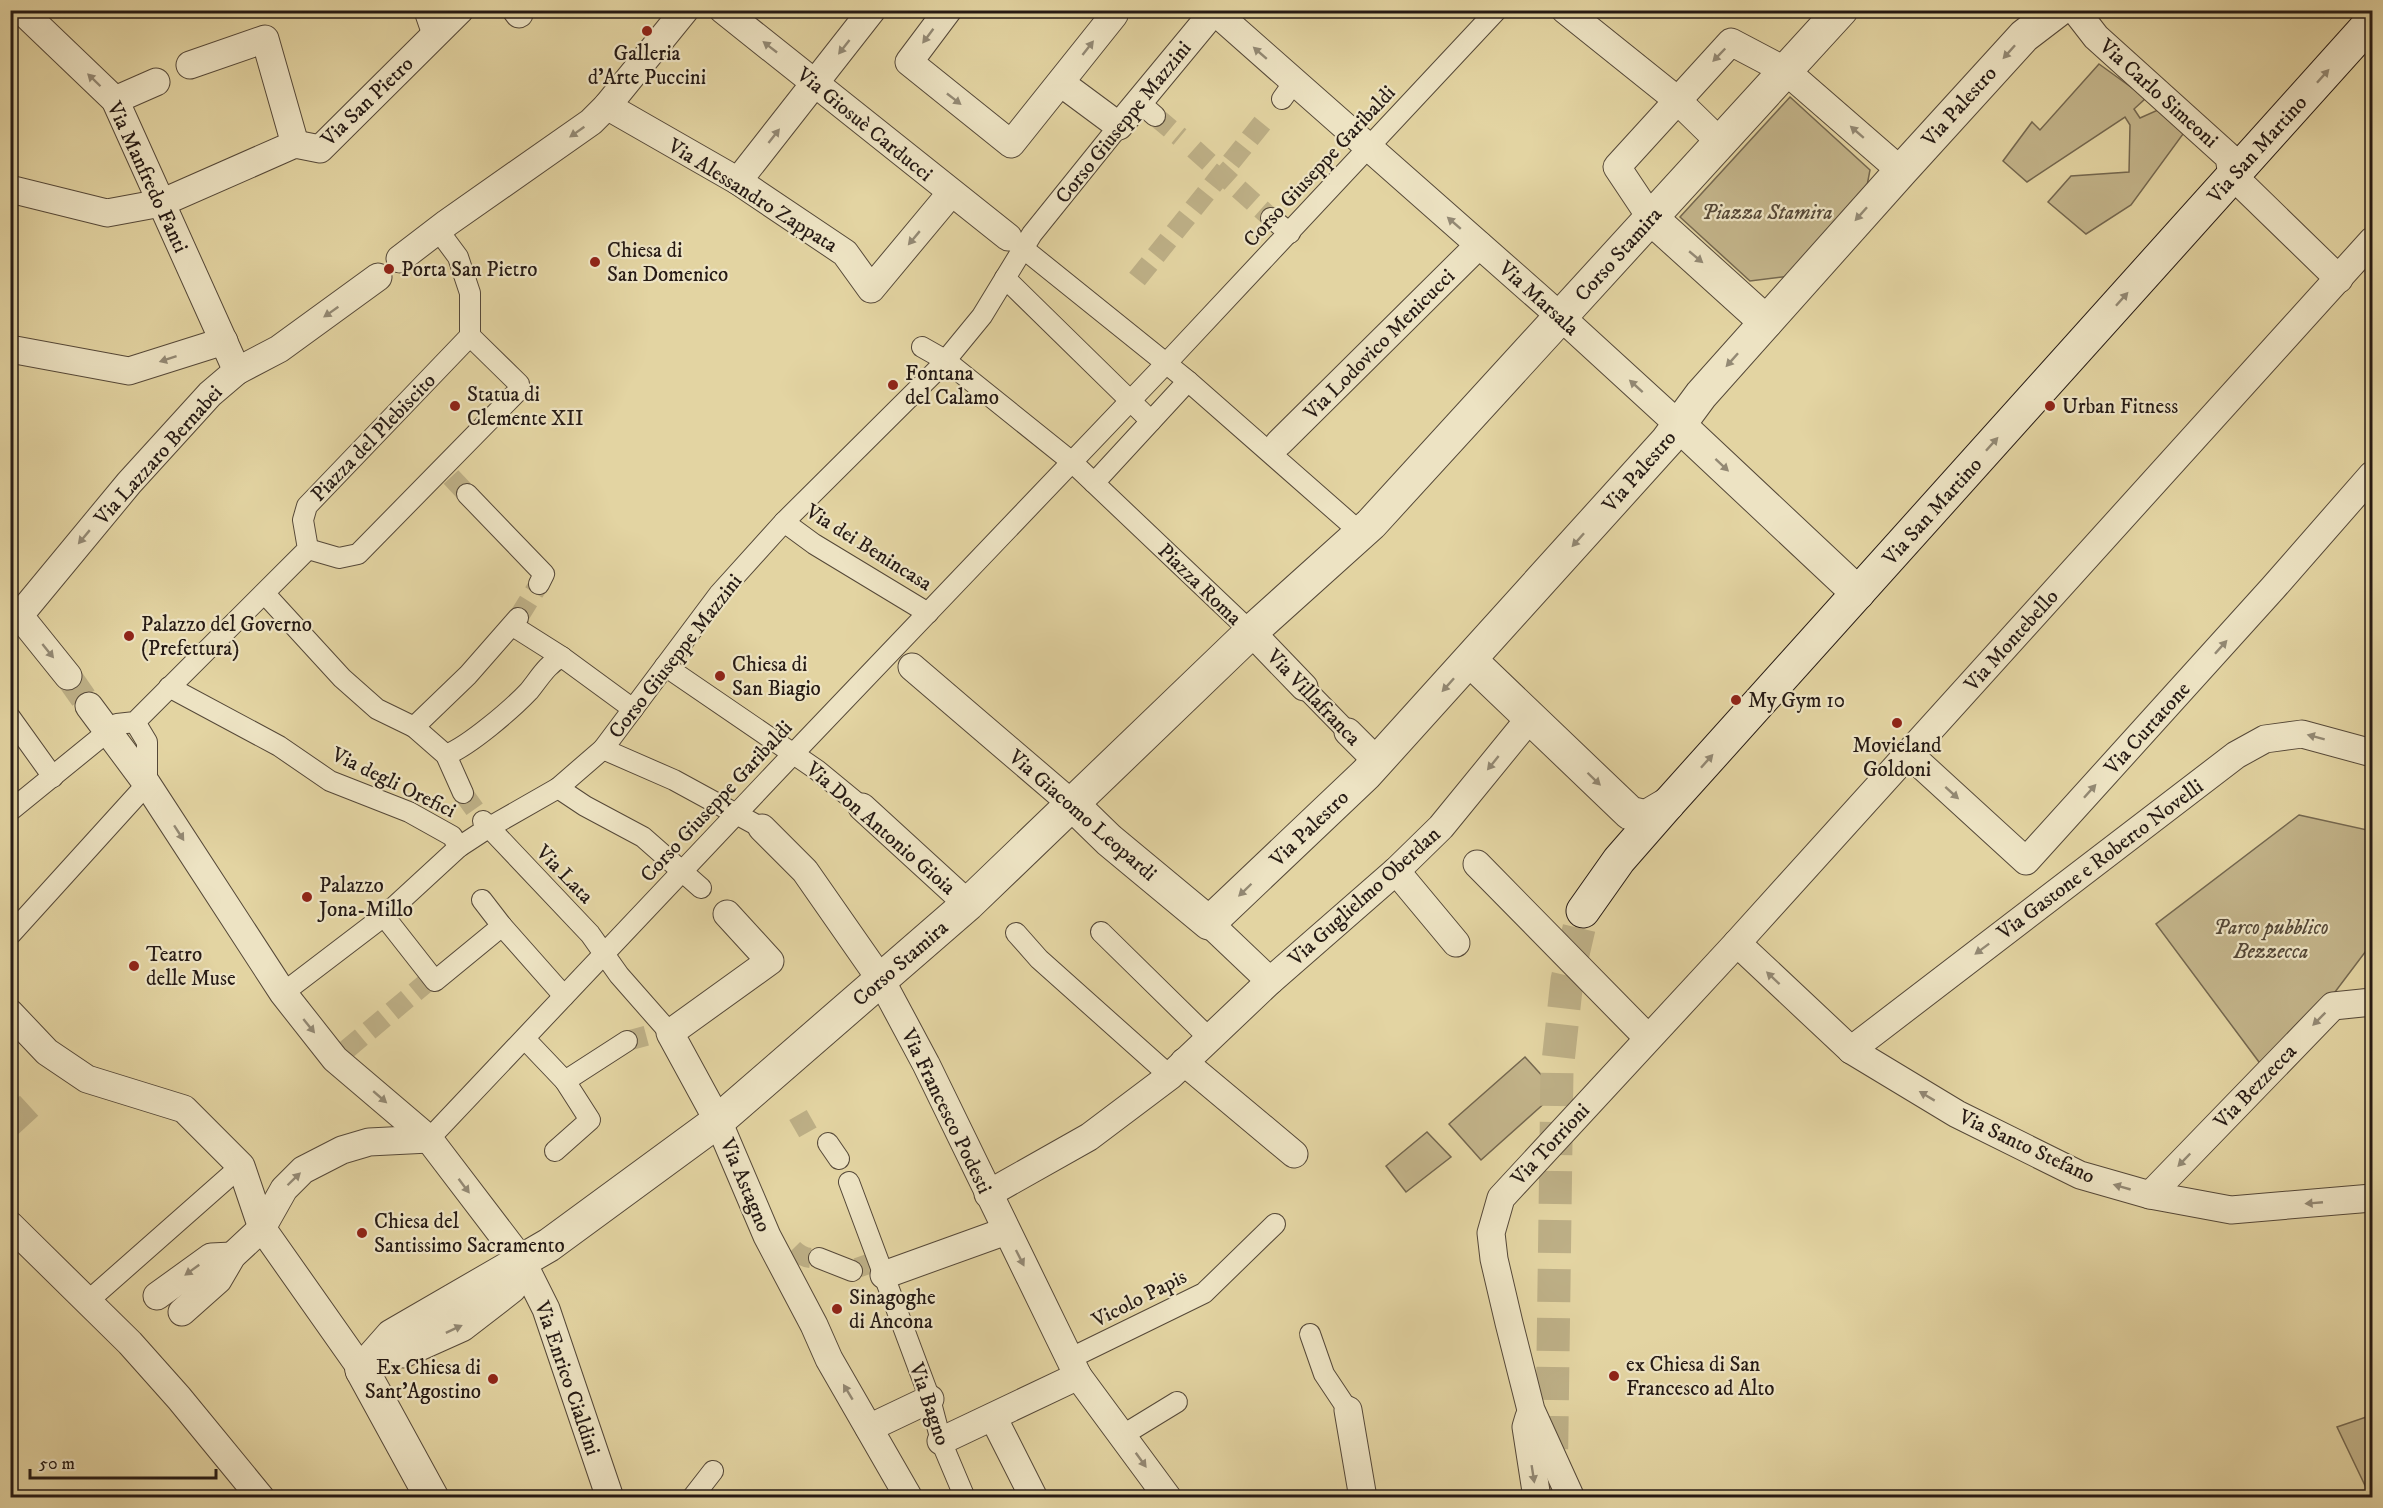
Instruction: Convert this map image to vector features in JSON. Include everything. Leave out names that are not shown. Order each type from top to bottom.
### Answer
[{"type":"street","name":"Via Manfredo Fanti","points":[[21,10],[115,100],[237,370]]},
{"type":"street","points":[[424,10],[433,36]]},
{"type":"street","name":"Via San Pietro","points":[[10,189],[107,213],[161,203],[295,144],[320,149],[460,10]]},
{"type":"street","points":[[400,260],[438,230],[591,122],[607,106],[685,10]]},
{"type":"street","name":"Via Giosuè Carducci","points":[[723,10],[951,193],[1021,240]]},
{"type":"street","points":[[738,182],[872,10]]},
{"type":"street","points":[[948,10],[909,62],[1011,144],[1114,15],[1108,10]]},
{"type":"street","name":"Corso Giuseppe Garibaldi","points":[[1171,358],[1497,10]]},
{"type":"street","points":[[1566,10],[1676,99],[1720,142]]},
{"type":"street","name":"Corso Stamira","points":[[1366,528],[1841,10]]},
{"type":"street","name":"Via Marsala","points":[[1214,11],[1288,91],[1369,149],[1561,317],[1858,593]]},
{"type":"street","name":"Corso Giuseppe Mazzini","points":[[1021,240],[1119,126],[1147,109],[1214,11]]},
{"type":"street","name":"Via Palestro","points":[[1209,923],[1378,762],[1679,425],[1701,395],[1900,171],[2024,36],[2059,11]]},
{"type":"street","name":"Via Carlo Simeoni","points":[[2059,11],[2096,37],[2229,157],[2232,175],[2340,279]]},
{"type":"street","name":"Via San Martino","points":[[1630,813],[1646,817],[1668,804],[2373,21]]},
{"type":"street","points":[[190,65],[265,39],[295,144]]},
{"type":"street","points":[[1766,321],[1651,218],[1617,167],[1676,99],[1731,42],[1786,71],[1900,171]]},
{"type":"street","points":[[115,100],[156,82]]},
{"type":"street","points":[[1061,83],[1119,126]]},
{"type":"street","name":"Via Alessandro Zappata","points":[[607,106],[738,182],[846,253],[871,289],[951,193]]},
{"type":"street","points":[[1271,218],[1290,232]]},
{"type":"street","points":[[10,811],[117,724],[135,722],[308,549],[339,558],[358,554],[447,472],[517,392],[519,384],[470,336],[470,293],[458,257],[438,230]]},
{"type":"street","points":[[943,363],[982,316],[1005,278],[1021,240],[1171,358],[1188,381],[1366,528]]},
{"type":"street","name":"Via Montebello","points":[[1647,1038],[1737,944],[2373,241]]},
{"type":"street","name":"Via Lodovico Menicucci","points":[[1280,443],[1479,245]]},
{"type":"street","name":"Via Lazzaro Bernabei","points":[[19,617],[129,483],[210,394],[237,370],[279,349],[378,277]]},
{"type":"street","points":[[1005,278],[1150,421]]},
{"type":"street","name":"Piazza del Plebiscito","points":[[308,549],[303,520],[308,506],[470,336]]},
{"type":"street","points":[[10,349],[129,371],[224,341]]},
{"type":"street","name":"Piazza Roma","points":[[922,347],[1068,466],[1094,483],[1251,632],[1366,528]]},
{"type":"street","points":[[1068,466],[1171,358]]},
{"type":"street","name":"Corso Giuseppe Mazzini","points":[[283,993],[384,916],[485,824],[558,788],[603,749],[719,594],[784,522],[943,363]]},
{"type":"street","points":[[1094,483],[1188,381]]},
{"type":"street","points":[[1107,425],[1129,444]]},
{"type":"street","name":"Corso Giuseppe Garibaldi","points":[[429,1139],[793,754],[902,659],[928,613],[1068,466]]},
{"type":"street","name":"Via Curtatone","points":[[1908,754],[2026,861],[2373,475]]},
{"type":"street","points":[[468,494],[544,574],[539,584]]},
{"type":"street","name":"Via dei Benincasa","points":[[784,522],[813,544],[928,613]]},
{"type":"street","points":[[265,594],[342,678],[377,709],[414,727],[446,755],[463,793]]},
{"type":"street","points":[[19,617],[68,676]]},
{"type":"street","points":[[414,727],[468,675],[516,622],[633,709]]},
{"type":"street","name":"Corso Stamira","points":[[362,1370],[392,1336],[549,1245],[718,1121],[968,904],[1251,632]]},
{"type":"street","name":"Via Villafranca","points":[[1251,632],[1378,762]]},
{"type":"street","points":[[446,755],[503,715],[554,661],[562,657]]},
{"type":"street","name":"Via Giacomo Leopardi","points":[[902,659],[1072,804],[1109,840],[1209,923],[1270,981]]},
{"type":"street","points":[[1470,660],[1630,813],[1632,820],[1630,826],[1600,866],[1590,885],[1583,911],[1618,860],[1668,804]]},
{"type":"street","name":"Via Don Antonio Gioia","points":[[665,666],[793,754],[862,807],[968,904]]},
{"type":"street","name":"Via degli Orefici","points":[[169,687],[279,746],[330,781],[409,812],[452,836],[459,847]]},
{"type":"street","points":[[89,706],[147,784]]},
{"type":"street","points":[[10,717],[53,777]]},
{"type":"street","name":"Via Guglielmo Oberdan","points":[[988,1194],[1089,1137],[1177,1069],[1270,981],[1396,871],[1441,827],[1530,718]]},
{"type":"street","points":[[10,935],[147,784],[147,742],[135,722]]},
{"type":"street","name":"Via Gastone e Roberto Novelli","points":[[1851,1050],[2236,755],[2265,739],[2302,734],[2373,753]]},
{"type":"street","name":"Via Francesco Podesti","points":[[603,749],[674,780],[762,828],[805,871],[881,980],[926,1064],[1074,1367],[1168,1497]]},
{"type":"street","name":"Via Enrico Cialdini","points":[[147,784],[283,993],[341,1054],[429,1139],[522,1261],[543,1302],[564,1358],[592,1450],[610,1497]]},
{"type":"street","points":[[558,788],[585,806],[642,837],[701,888]]},
{"type":"street","name":"Via Lata","points":[[485,824],[590,934],[605,955]]},
{"type":"street","points":[[1477,864],[1647,1038]]},
{"type":"street","points":[[1396,871],[1456,943]]},
{"type":"street","points":[[482,900],[564,996]]},
{"type":"street","points":[[665,1032],[770,960],[727,914]]},
{"type":"street","points":[[384,916],[429,980],[435,981],[502,926]]},
{"type":"street","points":[[1101,932],[1209,1038]]},
{"type":"street","points":[[1016,933],[1040,958],[1177,1069],[1294,1154]]},
{"type":"street","name":"Via Santo Stefano","points":[[1737,944],[1851,1050],[1957,1114],[2080,1175],[2150,1195],[2231,1210],[2373,1198]]},
{"type":"street","name":"Via Astagno","points":[[605,955],[665,1032],[718,1121],[767,1236],[814,1325],[829,1359],[909,1497]]},
{"type":"street","name":"Via Bezzecca","points":[[2150,1195],[2333,1006],[2373,1002]]},
{"type":"street","points":[[10,1013],[47,1052],[87,1079],[184,1109],[241,1166],[262,1228],[362,1370],[432,1497]]},
{"type":"street","name":"Via Torrioni","points":[[1571,1497],[1531,1410],[1494,1258],[1491,1233],[1501,1198],[1647,1038]]},
{"type":"street","points":[[525,1039],[565,1081],[590,1120],[555,1150]]},
{"type":"street","points":[[565,1081],[627,1041]]},
{"type":"street","points":[[182,1312],[218,1280],[232,1256],[262,1228],[284,1189],[303,1170],[342,1150],[369,1142],[429,1139]]},
{"type":"street","points":[[88,1301],[241,1166]]},
{"type":"street","name":"Via Bagno","points":[[849,1182],[930,1399],[941,1441],[966,1497]]},
{"type":"street","name":"Vicolo Papis","points":[[1074,1367],[1204,1293],[1275,1224]]},
{"type":"street","points":[[10,1225],[130,1343],[261,1497]]},
{"type":"street","points":[[879,1265],[1006,1231]]},
{"type":"street","points":[[157,1296],[211,1257],[232,1256]]},
{"type":"street","points":[[819,1258],[852,1270]]},
{"type":"street","points":[[1310,1334],[1324,1374],[1348,1410],[1363,1497]]},
{"type":"street","points":[[941,1441],[993,1417],[1074,1367]]},
{"type":"street","points":[[870,1428],[930,1399]]},
{"type":"street","points":[[1123,1435],[1177,1402]]},
{"type":"street","points":[[1531,1410],[1526,1427],[1537,1497]]},
{"type":"street","points":[[993,1417],[1034,1497]]},
{"type":"street","points":[[692,1497],[712,1471]]},
{"type":"green space","points":[[2099,64],[2146,98],[2134,109],[2140,118],[2160,109],[2186,130],[2131,205],[2086,234],[2048,202],[2071,176],[2129,172],[2130,125],[2125,117],[2027,182],[2003,161],[2032,122],[2040,130]]},
{"type":"green space","name":"Piazza Stamira","points":[[1790,97],[1870,170],[1866,191],[1791,276],[1750,281],[1680,217]]},
{"type":"green space","name":"Parco pubblico Bezzecca","points":[[2299,815],[2372,831],[2372,943],[2332,996],[2262,1066],[2156,924]]},
{"type":"green space","points":[[1525,1057],[1557,1092],[1481,1160],[1449,1124]]},
{"type":"green space","points":[[1427,1132],[1451,1157],[1406,1192],[1386,1166]]},
{"type":"green space","points":[[2372,1415],[2372,1497],[2371,1498],[2337,1427]]},
{"type":"tunnel","points":[[1155,116],[1180,137]]},
{"type":"tunnel","points":[[1137,279],[1264,121]]},
{"type":"tunnel","points":[[1194,149],[1271,218]]},
{"type":"tunnel","points":[[451,477],[467,494]]},
{"type":"tunnel","points":[[518,618],[539,584]]},
{"type":"tunnel","points":[[68,676],[89,706]]},
{"type":"tunnel","points":[[463,793],[483,821]]},
{"type":"tunnel","points":[[1551,1498],[1557,1071],[1567,980],[1583,911]]},
{"type":"tunnel","points":[[346,1050],[426,983]]},
{"type":"tunnel","points":[[627,1041],[660,1032]]},
{"type":"tunnel","points":[[10,1105],[34,1131]]},
{"type":"tunnel","points":[[798,1115],[810,1136]]},
{"type":"tunnel","points":[[793,1249],[805,1257],[819,1258]]},
{"type":"tunnel","points":[[857,1268],[874,1262]]},
{"type":"place","name":"Galleria d'Arte Puccini","points":[[647,31]]},
{"type":"place","name":"Chiesa di San Domenico","points":[[595,262]]},
{"type":"place","name":"Porta San Pietro","points":[[389,269]]},
{"type":"place","name":"Fontana del Calamo","points":[[893,385]]},
{"type":"place","name":"Statua di Clemente XII","points":[[455,406]]},
{"type":"place","name":"Urban Fitness","points":[[2050,406]]},
{"type":"place","name":"Palazzo del Governo (Prefettura)","points":[[129,636]]},
{"type":"place","name":"Chiesa di San Biagio","points":[[720,676]]},
{"type":"place","name":"My Gym 10","points":[[1736,700]]},
{"type":"place","name":"Movieland Goldoni","points":[[1897,723]]},
{"type":"place","name":"Palazzo Jona-Millo","points":[[307,897]]},
{"type":"place","name":"Teatro delle Muse","points":[[134,966]]},
{"type":"place","name":"Chiesa del Santissimo Sacramento","points":[[362,1233]]},
{"type":"place","name":"Sinagoghe di Ancona","points":[[837,1309]]},
{"type":"place","name":"ex Chiesa di San Francesco ad Alto","points":[[1614,1376]]},
{"type":"place","name":"Ex Chiesa di Sant'Agostino","points":[[493,1379]]}]
